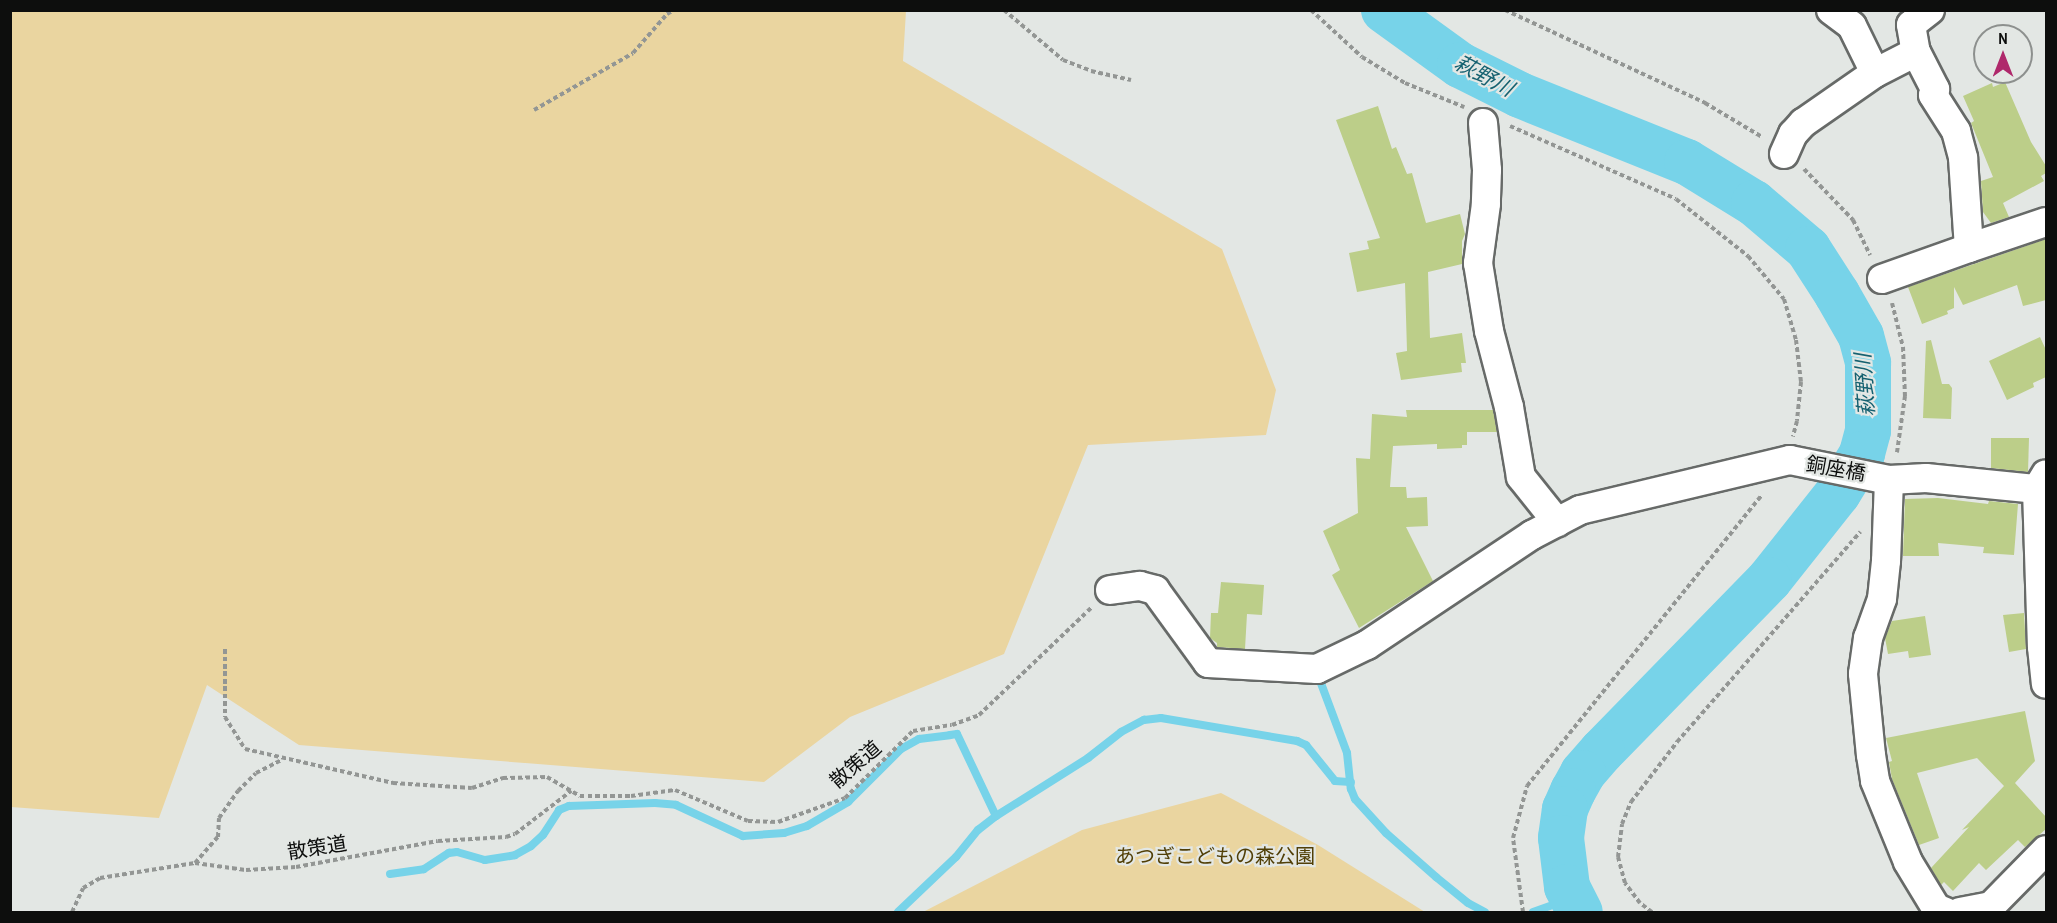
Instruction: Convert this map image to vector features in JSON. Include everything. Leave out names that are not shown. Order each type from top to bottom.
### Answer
[{"type":"street","points":[[1831,10],[1851,26],[1875,73]]},
{"type":"street","points":[[1930,10],[1911,25],[1916,52],[1935,89],[1933,95],[1956,131],[1963,158],[1969,248]]},
{"type":"street","points":[[1784,154],[1792,134],[1803,123],[1875,73],[1916,52]]},
{"type":"street","points":[[1482,123],[1487,193],[1478,263],[1489,331],[1509,407],[1521,477],[1557,522]]},
{"type":"street","points":[[1882,279],[2046,222]]},
{"type":"street","points":[[1110,590],[1140,586],[1155,590],[1208,663],[1317,669],[1367,645],[1532,535],[1580,510],[1788,460]]},
{"type":"street","name":"銅座橋","points":[[1788,460],[1885,478],[2042,481]]},
{"type":"street","points":[[1885,478],[1886,561],[1882,599],[1868,638],[1863,674],[1871,755],[1875,781],[1908,862],[1936,908],[1946,912]]},
{"type":"street","points":[[2042,481],[2042,647],[2046,684]]},
{"type":"street","points":[[1960,912],[1995,909],[2046,850]]},
{"type":"path","points":[[534,110],[633,53],[667,14],[674,10]]},
{"type":"path","points":[[1004,10],[1063,60],[1091,71],[1131,81]]},
{"type":"path","points":[[1311,10],[1362,57],[1405,84],[1464,107],[1482,123],[1507,124],[1676,199],[1748,256],[1784,299],[1796,340],[1801,382],[1797,421],[1788,460],[1774,481],[1527,786],[1513,838],[1523,912]]},
{"type":"path","points":[[1505,10],[1706,103],[1757,133],[1811,174],[1852,220],[1892,301],[1903,347],[1905,396],[1900,441],[1885,478]]},
{"type":"path","points":[[1652,912],[1640,903],[1625,883],[1618,857],[1622,824],[1631,802],[1677,742],[1864,527]]},
{"type":"path","name":"散策道","points":[[225,649],[225,717],[244,749],[393,783],[472,788],[503,778],[547,777],[579,796],[631,796],[675,790],[748,821],[778,822],[845,798],[913,731],[952,725],[979,715],[1110,590]]},
{"type":"path","points":[[195,863],[218,837],[219,818],[238,791],[256,773],[282,759]]},
{"type":"path","name":"散策道","points":[[72,912],[83,888],[100,878],[195,863],[246,870],[296,867],[438,841],[506,837],[514,834],[572,791]]},
{"type":"green space","points":[[10,11],[906,11],[903,61],[1222,249],[1276,390],[1266,435],[1088,445],[1004,654],[850,717],[764,782],[299,745],[207,685],[159,818],[11,807]]},
{"type":"green space","name":"あつぎこどもの森公園","points":[[1221,793],[1318,845],[1425,912],[923,912],[1082,830]]},
{"type":"building","points":[[1990,84],[1993,87],[2006,84],[2031,142],[2046,166],[2046,173],[2041,176],[2044,181],[2003,203],[2009,217],[1991,223],[1983,212],[1981,181],[1993,177],[1971,123],[1974,121],[1963,96]]},
{"type":"building","points":[[1378,106],[1392,149],[1396,147],[1407,174],[1412,173],[1426,223],[1460,214],[1465,234],[1462,241],[1462,264],[1428,272],[1430,338],[1462,333],[1466,363],[1461,363],[1462,372],[1401,380],[1396,353],[1407,351],[1405,283],[1357,292],[1349,253],[1369,249],[1367,241],[1380,238],[1336,120]]},
{"type":"building","points":[[2046,239],[2046,300],[2023,306],[2017,285],[1963,305],[1954,287],[1954,308],[1947,311],[1948,314],[1922,324],[1908,287]]},
{"type":"building","points":[[2040,337],[2046,350],[2046,377],[2033,383],[2034,387],[2007,400],[1989,361]]},
{"type":"building","points":[[1931,340],[1942,384],[1949,384],[1952,388],[1951,419],[1923,418],[1926,341]]},
{"type":"building","points":[[1406,410],[1493,410],[1497,432],[1467,432],[1467,445],[1462,445],[1462,448],[1437,449],[1437,444],[1393,446],[1390,487],[1406,487],[1407,498],[1427,497],[1428,526],[1406,527],[1433,581],[1359,628],[1332,575],[1340,570],[1323,531],[1358,513],[1356,458],[1370,459],[1372,414],[1407,417]]},
{"type":"building","points":[[1991,438],[2029,438],[2028,472],[1991,468]]},
{"type":"building","points":[[1938,498],[1988,504],[1989,501],[2018,504],[2014,555],[1983,553],[1984,547],[1938,543],[1939,556],[1903,556],[1905,499]]},
{"type":"building","points":[[1221,582],[1264,585],[1262,615],[1247,614],[1245,649],[1217,647],[1217,643],[1210,638],[1211,613],[1218,613]]},
{"type":"building","points":[[2024,613],[2026,649],[2009,652],[2003,615]]},
{"type":"building","points":[[1925,616],[1931,655],[1909,658],[1908,651],[1888,654],[1885,638],[1892,621]]},
{"type":"building","points":[[2025,711],[2035,761],[2015,783],[2046,817],[2046,829],[2025,847],[2018,840],[1986,870],[1979,863],[1953,891],[1944,882],[1941,885],[1931,868],[1969,827],[1962,830],[2004,786],[1977,758],[1917,773],[1939,838],[1919,845],[1892,779],[1889,762],[1892,761],[1886,738]]},
{"type":"waterway","name":"萩野川","points":[[1384,10],[1460,65],[1520,95],[1687,162],[1754,203],[1808,249],[1861,336],[1868,363],[1868,431],[1862,454],[1838,493],[1769,580],[1602,751],[1583,773],[1573,791],[1565,809],[1561,838],[1567,887],[1580,912]]},
{"type":"waterway","points":[[1319,678],[1347,753],[1351,789],[1355,799],[1386,833],[1436,877],[1468,903],[1485,912]]},
{"type":"waterway","points":[[898,912],[956,857],[978,830],[996,816],[1088,758],[1121,732],[1144,720],[1161,718],[1297,741],[1306,745],[1335,781],[1351,782]]},
{"type":"waterway","points":[[390,874],[424,869],[449,853],[457,852],[485,860],[515,855],[531,846],[543,835],[559,810],[569,806],[655,803],[676,805],[743,836],[784,833],[807,826],[848,802],[901,749],[919,739],[957,734],[996,816]]},
{"type":"waterway","points":[[1533,912],[1572,898]]}]
